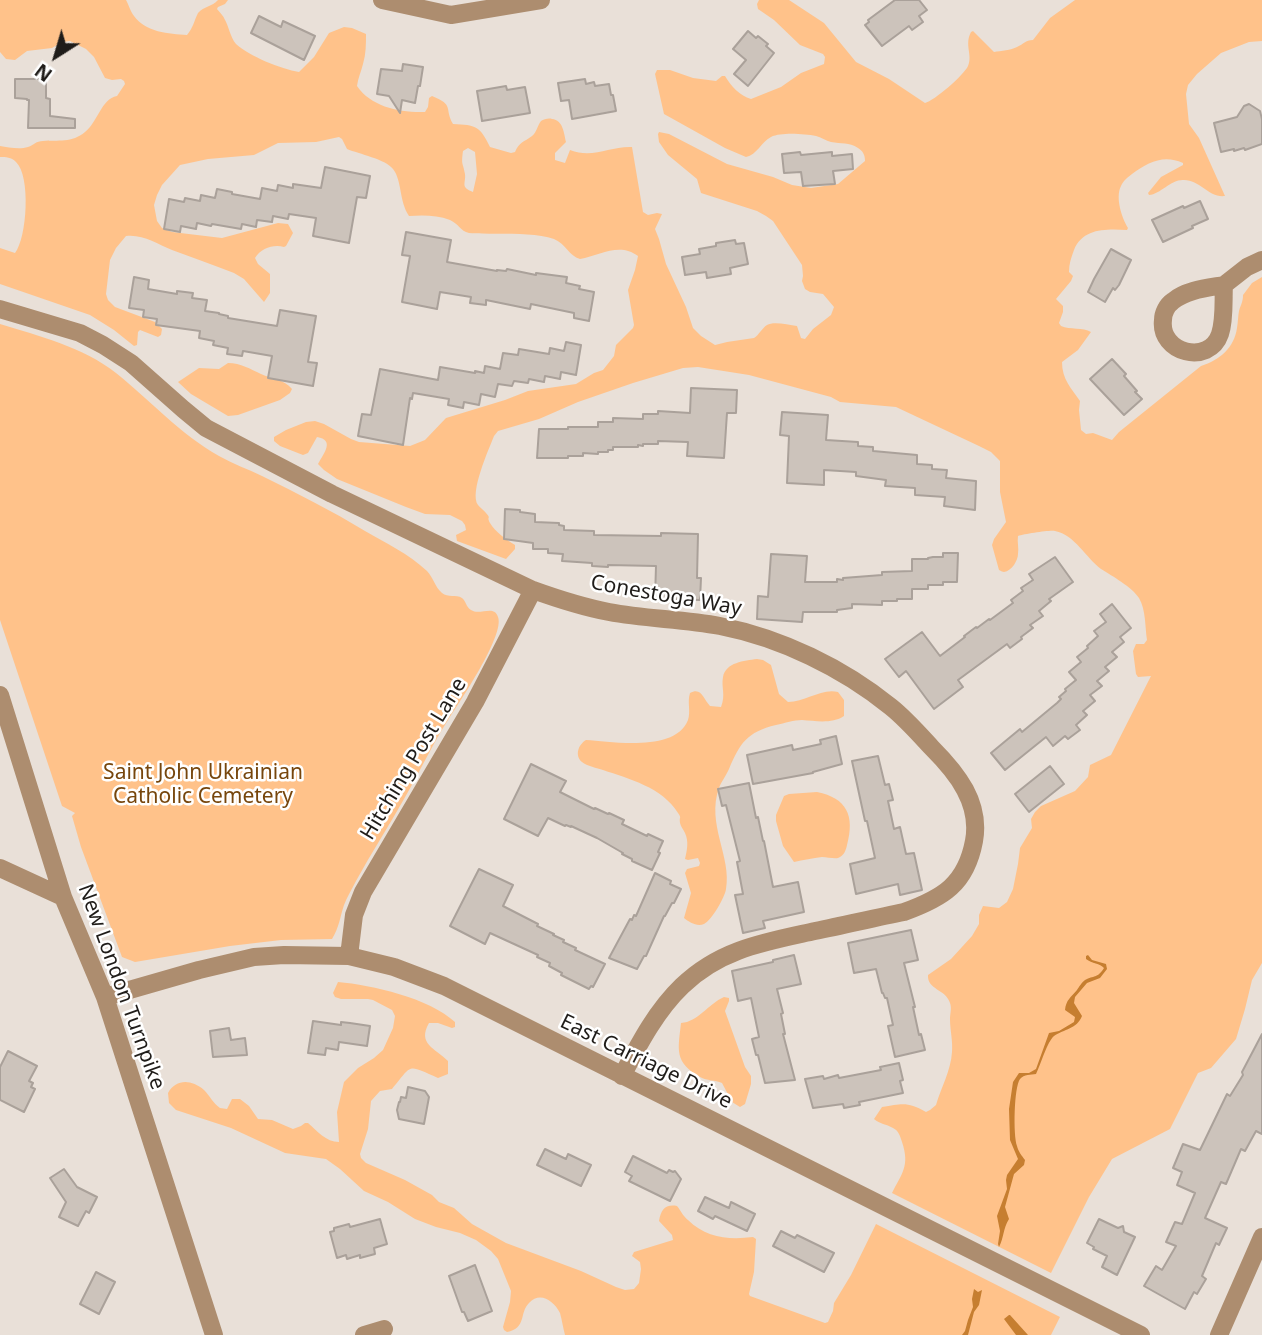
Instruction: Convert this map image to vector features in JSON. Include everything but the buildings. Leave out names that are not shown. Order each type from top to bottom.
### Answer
[{"type":"street","points":[[382,0],[451,15],[541,0]]},
{"type":"street","points":[[1224,285],[1247,267],[1262,260]]},
{"type":"street","name":"Conestoga Way","points":[[0,309],[80,334],[103,345],[131,363],[206,428],[332,494],[533,590],[608,612],[720,626],[756,635],[808,655],[876,696],[908,723],[940,756],[966,790],[975,816],[974,843],[958,880],[945,893],[904,912],[754,944],[707,966],[680,988],[661,1010],[622,1076]]},
{"type":"street","name":"Hitching Post Lane","points":[[349,957],[354,915],[363,892],[475,702],[533,590]]},
{"type":"street","name":"New London Turnpike","points":[[0,695],[63,897],[105,997],[214,1335]]},
{"type":"street","points":[[0,868],[63,897]]},
{"type":"street","name":"East Carriage Drive","points":[[105,997],[254,957],[349,957],[394,967],[444,986],[1141,1335]]},
{"type":"street","points":[[1219,1335],[1262,1237]]},
{"type":"street","points":[[363,1335],[384,1329]]},
{"type":"green space","points":[[0,0],[126,0],[134,16],[144,26],[165,33],[187,35],[200,11],[218,0],[228,0],[217,9],[224,17],[236,44],[266,61],[299,72],[314,57],[329,33],[344,27],[352,28],[366,34],[365,56],[357,86],[378,104],[397,110],[425,112],[432,96],[444,102],[453,124],[476,128],[490,147],[511,153],[534,134],[541,121],[556,120],[562,128],[566,142],[555,153],[555,160],[565,163],[570,150],[594,153],[632,147],[643,212],[648,215],[662,214],[655,229],[666,264],[693,328],[715,345],[754,338],[765,326],[773,323],[797,326],[801,338],[805,339],[831,315],[834,307],[823,294],[805,289],[802,265],[773,221],[757,211],[701,193],[697,179],[668,155],[659,142],[659,132],[669,134],[727,164],[792,185],[811,188],[838,184],[865,161],[862,152],[851,145],[816,136],[793,134],[771,137],[746,157],[664,114],[655,74],[657,70],[670,70],[693,78],[716,81],[725,76],[736,90],[751,99],[781,87],[801,73],[824,64],[823,54],[800,45],[758,9],[759,0],[789,0],[824,23],[856,62],[889,79],[925,103],[942,93],[968,66],[969,37],[973,31],[994,52],[1012,49],[1033,40],[1050,18],[1075,0],[1262,0],[1262,41],[1249,42],[1221,53],[1197,74],[1188,85],[1186,94],[1189,124],[1199,138],[1225,196],[1219,196],[1184,180],[1149,195],[1161,177],[1183,163],[1163,159],[1144,166],[1126,179],[1119,191],[1120,208],[1127,230],[1096,231],[1083,237],[1071,258],[1071,281],[1056,299],[1063,306],[1059,323],[1061,326],[1091,332],[1078,350],[1062,362],[1065,378],[1080,401],[1081,430],[1086,434],[1093,433],[1112,440],[1201,366],[1225,352],[1233,342],[1243,295],[1252,283],[1262,277],[1262,963],[1252,980],[1236,1039],[1211,1068],[1198,1073],[1170,1129],[1112,1159],[1089,1197],[1051,1273],[892,1193],[904,1169],[904,1150],[897,1131],[874,1119],[882,1107],[904,1104],[926,1112],[936,1105],[951,1059],[951,1007],[948,998],[930,984],[928,975],[951,959],[972,936],[979,924],[983,906],[999,908],[1007,902],[1013,889],[1020,848],[1032,828],[1031,819],[1035,812],[1041,806],[1075,791],[1088,777],[1090,765],[1111,755],[1151,676],[1138,677],[1136,674],[1133,651],[1136,644],[1144,644],[1147,640],[1143,608],[1136,594],[1101,569],[1069,537],[1055,531],[1018,536],[1016,562],[1007,571],[999,570],[992,545],[1006,522],[1000,492],[1000,461],[991,452],[896,407],[840,402],[831,397],[749,375],[698,367],[683,368],[633,383],[539,419],[498,431],[481,471],[476,499],[489,516],[492,526],[515,545],[515,549],[506,559],[457,541],[456,535],[466,530],[462,521],[450,515],[425,514],[406,507],[337,479],[324,470],[318,464],[326,441],[317,437],[308,453],[303,455],[280,446],[274,441],[274,437],[306,422],[315,421],[359,442],[410,446],[425,440],[446,418],[528,391],[576,384],[603,370],[614,356],[616,345],[633,328],[628,290],[638,256],[617,250],[580,259],[554,239],[524,234],[469,233],[445,218],[409,216],[393,169],[378,160],[347,149],[339,137],[316,142],[278,143],[254,155],[208,159],[180,165],[162,185],[154,205],[157,221],[162,228],[172,232],[222,238],[278,223],[288,224],[293,233],[286,246],[268,248],[255,258],[270,274],[270,293],[264,302],[244,279],[234,273],[144,238],[126,236],[110,260],[106,294],[108,300],[115,307],[155,322],[162,329],[158,337],[140,330],[137,345],[134,346],[90,315],[0,284],[0,248],[15,253],[22,234],[26,207],[21,169],[12,159],[0,157],[0,146],[25,148],[41,141],[80,136],[89,128],[107,101],[117,96],[125,84],[124,81],[105,78],[94,57],[86,49],[70,41],[52,48],[27,51],[15,60],[6,59],[0,52]],"holes":[[[468,148],[475,152],[477,174],[473,192],[465,187],[462,159],[463,151]]]},
{"type":"green space","name":"Saint John Ukrainian Catholic Cemetery","points":[[0,324],[60,343],[103,364],[205,447],[224,459],[314,502],[397,549],[427,571],[442,593],[462,598],[471,610],[496,613],[498,626],[488,653],[356,881],[345,902],[332,939],[281,940],[135,962],[122,957],[81,847],[72,816],[75,813],[62,806],[0,620]]},
{"type":"green space","points":[[228,363],[241,365],[282,381],[292,389],[280,400],[228,416],[191,394],[178,382],[199,368],[219,369]]},
{"type":"green space","points":[[757,659],[771,665],[779,694],[788,702],[826,692],[838,692],[844,700],[844,716],[829,721],[796,720],[766,728],[751,735],[741,745],[720,786],[716,801],[717,827],[726,865],[725,893],[711,918],[704,924],[696,924],[684,918],[691,893],[685,873],[687,869],[699,866],[700,863],[698,858],[685,859],[687,840],[678,813],[654,790],[584,763],[578,756],[578,750],[586,740],[643,743],[671,737],[681,730],[688,720],[690,693],[700,693],[710,706],[721,707],[723,681],[728,668],[736,663]]},
{"type":"green space","points":[[817,792],[835,799],[846,810],[850,825],[846,849],[838,858],[822,857],[794,862],[783,846],[776,815],[784,796]]},
{"type":"green space","points":[[338,982],[400,994],[431,1006],[455,1022],[455,1027],[452,1028],[429,1023],[425,1036],[429,1045],[448,1061],[448,1074],[438,1078],[411,1069],[392,1089],[380,1091],[371,1101],[368,1129],[360,1154],[366,1163],[432,1195],[439,1202],[454,1208],[472,1224],[506,1243],[616,1287],[634,1289],[639,1283],[641,1269],[640,1262],[632,1256],[634,1252],[673,1240],[672,1235],[659,1221],[664,1209],[677,1206],[685,1217],[702,1231],[727,1238],[756,1239],[750,1296],[825,1323],[828,1322],[834,1303],[876,1224],[1060,1317],[1051,1335],[565,1335],[560,1313],[550,1301],[538,1298],[533,1299],[526,1307],[520,1324],[507,1332],[503,1327],[511,1291],[498,1259],[476,1240],[415,1219],[364,1191],[326,1159],[285,1153],[231,1128],[176,1110],[169,1103],[168,1093],[171,1088],[179,1083],[189,1082],[204,1090],[220,1108],[227,1109],[232,1099],[240,1099],[258,1119],[272,1120],[293,1129],[308,1123],[326,1138],[339,1142],[337,1112],[344,1082],[383,1050],[393,1028],[395,1016],[392,1010],[373,1000],[335,997],[333,993]]},
{"type":"green space","points":[[724,997],[729,998],[725,1011],[745,1067],[751,1076],[745,1104],[740,1107],[732,1102],[722,1083],[703,1078],[692,1071],[680,1054],[681,1023],[693,1020]]},
{"type":"shaded area","points":[[1088,955],[1092,960],[1106,964],[1107,969],[1100,978],[1087,983],[1075,997],[1074,1003],[1082,1016],[1080,1020],[1051,1039],[1036,1074],[1023,1076],[1018,1084],[1015,1132],[1018,1148],[1025,1160],[1024,1165],[1014,1174],[1005,1207],[1009,1219],[999,1247],[997,1216],[1007,1189],[1007,1175],[1018,1159],[1010,1140],[1009,1109],[1013,1082],[1019,1073],[1029,1073],[1036,1069],[1049,1033],[1059,1031],[1074,1022],[1075,1017],[1065,1010],[1068,1001],[1084,981],[1104,968],[1086,959]]},
{"type":"shaded area","points":[[974,1289],[978,1292],[982,1290],[979,1305],[974,1312],[968,1335],[962,1335],[973,1307]]},
{"type":"shaded area","points":[[1009,1315],[1028,1335],[1016,1335],[1004,1319]]}]
